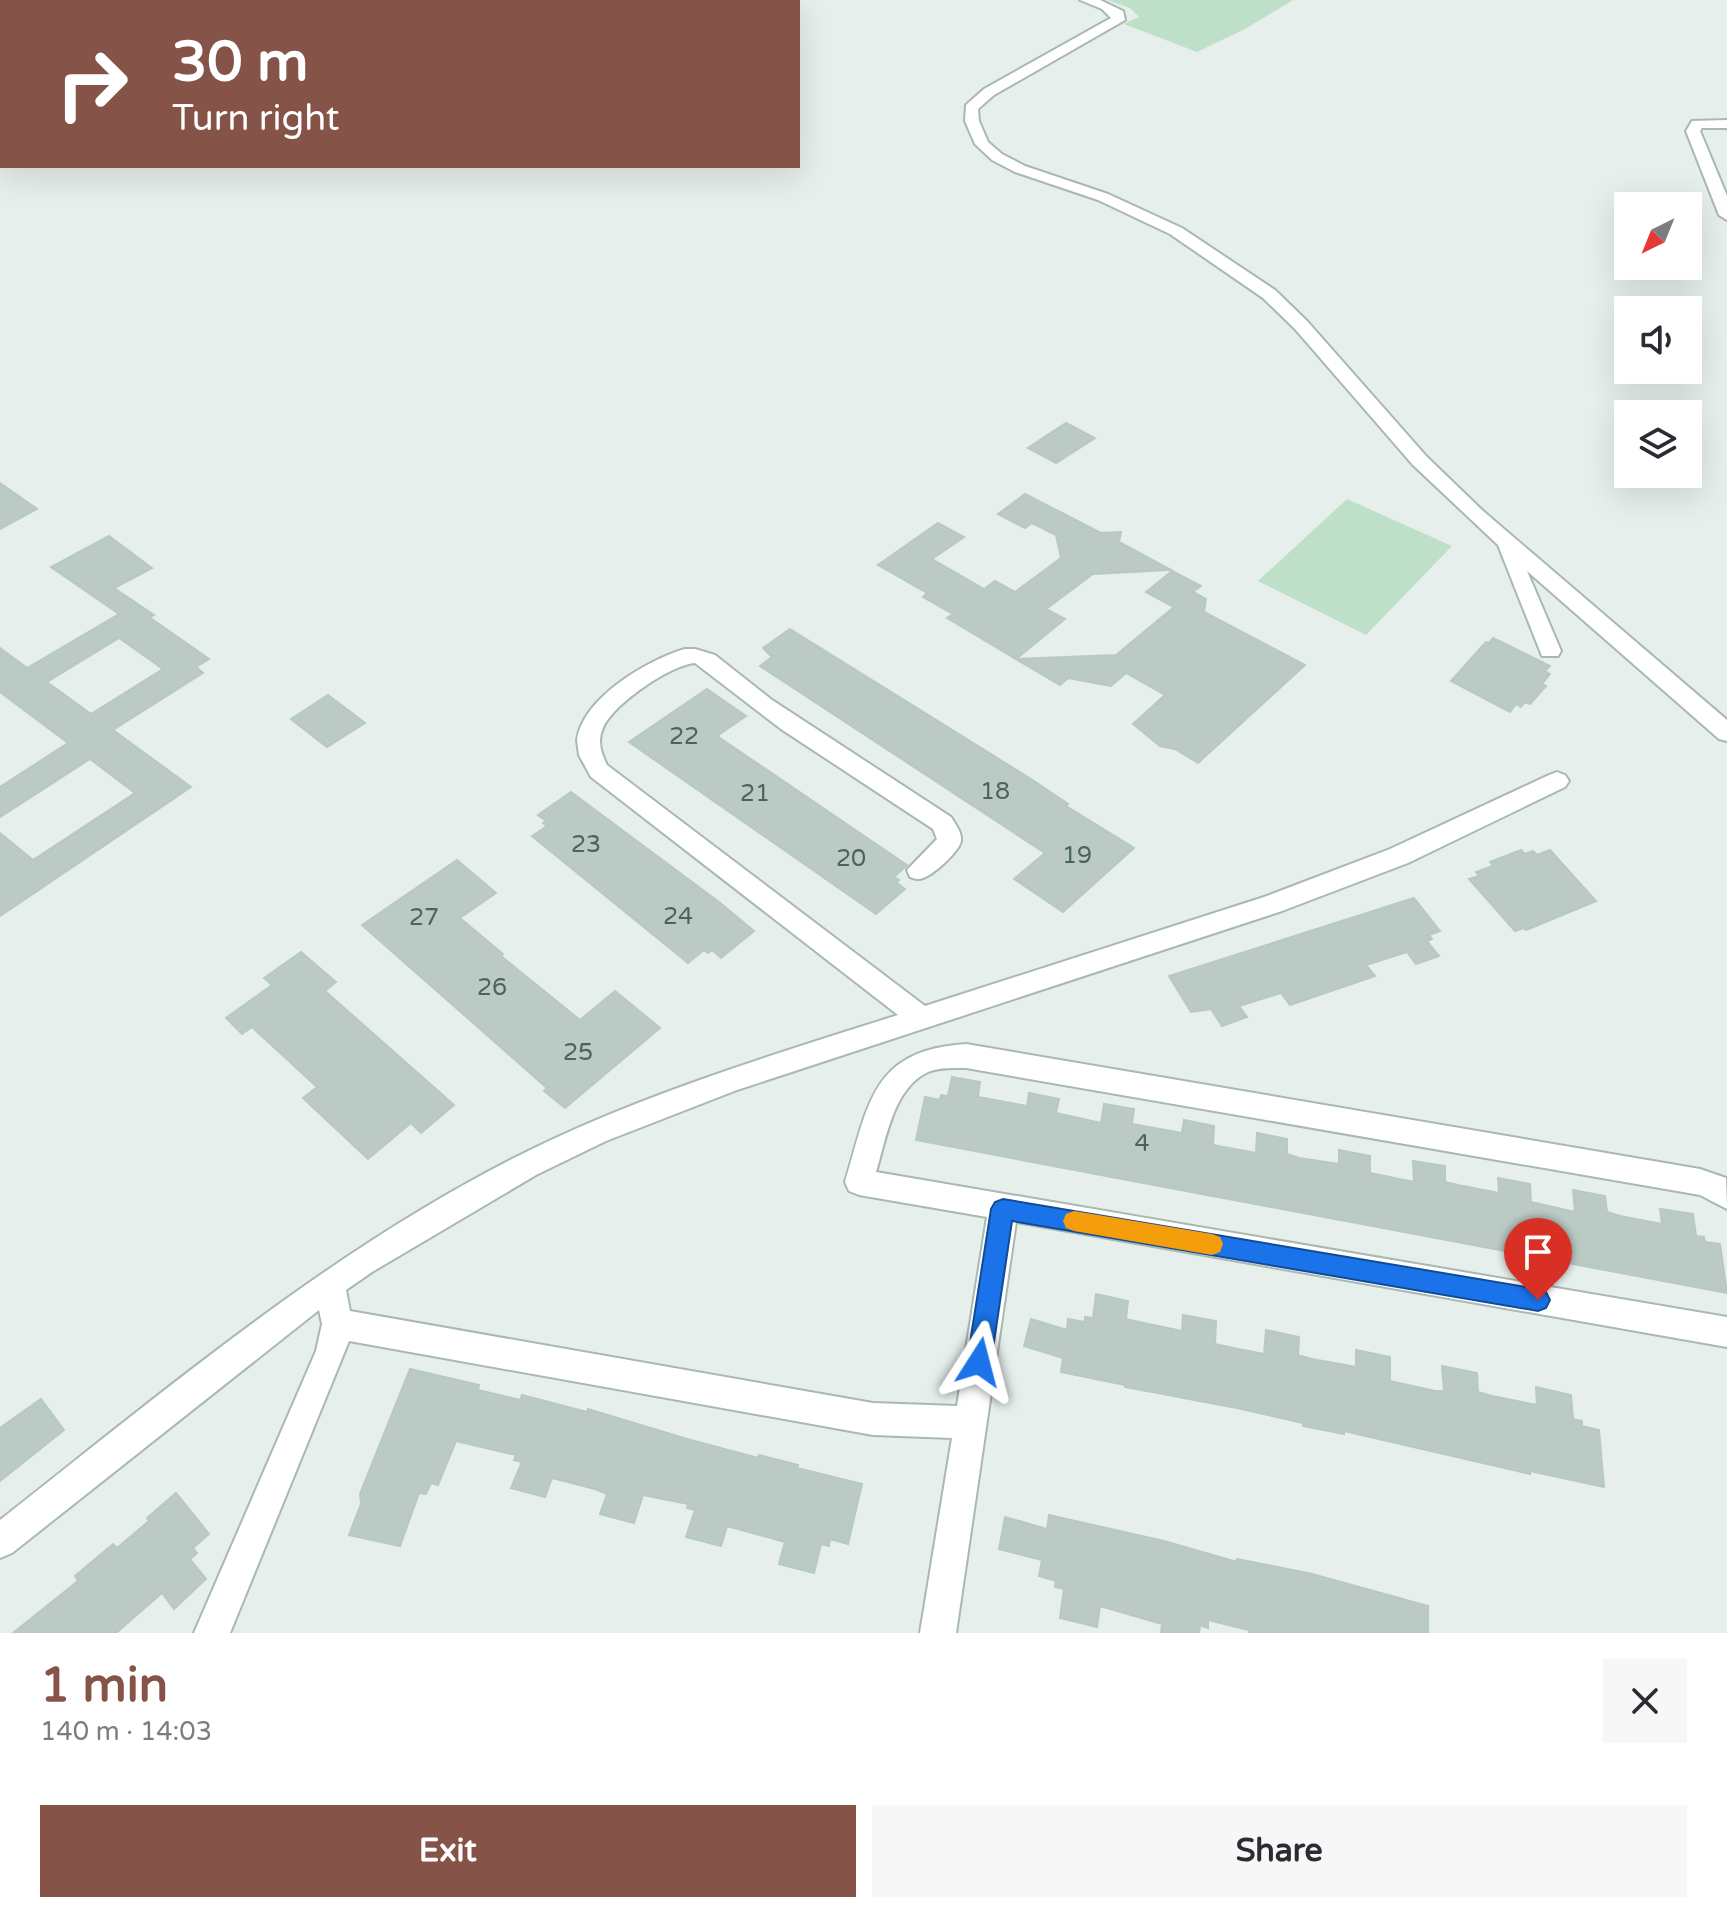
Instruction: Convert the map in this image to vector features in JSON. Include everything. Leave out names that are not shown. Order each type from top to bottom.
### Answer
[{"type":"street","points":[[1086,0],[1112,9],[1118,14],[1118,20],[989,92],[971,108],[972,121],[982,144],[997,157],[1020,169],[1103,197],[1176,231],[1269,294],[1321,346],[1420,461],[1505,540],[1727,733]]},
{"type":"street","points":[[1727,124],[1697,124],[1693,131],[1727,215]]},
{"type":"street","points":[[1505,540],[1550,651]]},
{"type":"street","points":[[919,870],[949,842],[948,832],[942,823],[742,690],[699,656],[686,656],[667,664],[613,702],[592,725],[589,752],[599,771],[921,1018]]},
{"type":"street","points":[[0,1541],[286,1315],[361,1262],[526,1166],[673,1100],[1313,889],[1399,856],[1557,781]]},
{"type":"street","points":[[1727,1196],[1716,1187],[1700,1182],[966,1056],[919,1062],[898,1079],[887,1096],[859,1182],[1727,1332]]},
{"type":"street","points":[[938,1633],[1003,1209]]},
{"type":"street","points":[[212,1633],[332,1351],[337,1324],[330,1284]]},
{"type":"street","points":[[337,1324],[873,1419],[970,1423]]},
{"type":"green space","points":[[1107,0],[1293,0],[1245,29],[1197,52],[1124,24],[1139,17],[1130,8]]},
{"type":"green space","points":[[1347,499],[1452,546],[1366,635],[1258,581]]},
{"type":"building","points":[[1066,423],[1095,438],[1056,463],[1028,448]]},
{"type":"building","points":[[0,483],[37,509],[0,529]]},
{"type":"building","points":[[1025,494],[1101,533],[1121,532],[1119,542],[1171,570],[1093,574],[1046,609],[1065,619],[1016,659],[947,618],[953,614],[923,597],[927,593],[878,565],[938,523],[964,537],[932,559],[984,589],[995,581],[1015,592],[1061,558],[1056,535],[1032,523],[1025,528],[998,514]]},
{"type":"building","points":[[109,536],[152,568],[114,588],[209,659],[196,667],[203,673],[113,730],[191,787],[0,916],[0,833],[33,860],[135,793],[90,759],[0,817],[0,787],[68,743],[0,692],[0,648],[27,668],[119,614],[51,567]],"holes":[[[119,638],[163,669],[91,714],[47,682]]]},
{"type":"building","points":[[1172,571],[1201,586],[1193,592],[1206,599],[1204,612],[1305,665],[1198,763],[1175,749],[1160,746],[1133,724],[1165,695],[1126,673],[1111,686],[1068,678],[1060,685],[1016,659],[1116,655],[1174,607],[1146,592]]},
{"type":"building","points":[[790,629],[1031,779],[1068,804],[1066,806],[1134,848],[1063,912],[1014,879],[1045,853],[760,666],[772,657],[763,648]]},
{"type":"building","points":[[1493,638],[1550,666],[1545,671],[1550,674],[1542,684],[1546,686],[1530,704],[1525,702],[1521,707],[1516,704],[1510,712],[1451,681]]},
{"type":"building","points":[[707,689],[746,716],[717,736],[907,865],[894,877],[905,889],[876,914],[629,742]]},
{"type":"building","points":[[328,695],[365,723],[327,747],[291,719]]},
{"type":"building","points":[[571,792],[754,931],[721,958],[712,950],[708,953],[704,950],[688,963],[532,836],[547,826],[538,815]]},
{"type":"building","points":[[1521,850],[1525,854],[1533,851],[1537,855],[1550,850],[1596,901],[1526,930],[1515,931],[1469,879],[1479,876],[1476,872],[1493,866],[1490,862]]},
{"type":"building","points":[[457,860],[496,893],[460,918],[503,954],[501,956],[580,1020],[615,991],[660,1028],[565,1108],[544,1091],[547,1088],[362,925]]},
{"type":"building","points":[[1414,898],[1440,931],[1429,935],[1432,939],[1427,941],[1439,956],[1416,964],[1407,952],[1366,965],[1375,976],[1290,1005],[1281,993],[1239,1006],[1247,1017],[1222,1026],[1211,1009],[1191,1012],[1169,976]]},
{"type":"building","points":[[301,952],[336,982],[325,991],[454,1105],[421,1133],[411,1123],[368,1159],[303,1098],[317,1087],[252,1027],[242,1034],[226,1018],[272,985],[264,978]]},
{"type":"building","points":[[952,1077],[980,1082],[978,1097],[1027,1106],[1029,1093],[1059,1099],[1056,1113],[1101,1123],[1104,1104],[1134,1109],[1132,1124],[1182,1133],[1184,1120],[1214,1126],[1213,1145],[1256,1153],[1257,1133],[1287,1139],[1287,1154],[1299,1158],[1339,1164],[1339,1150],[1370,1156],[1370,1173],[1414,1182],[1413,1161],[1445,1166],[1445,1182],[1458,1185],[1499,1193],[1498,1178],[1530,1184],[1531,1202],[1575,1212],[1573,1190],[1605,1196],[1607,1212],[1620,1216],[1662,1224],[1660,1209],[1693,1214],[1696,1236],[1704,1237],[1705,1242],[1720,1244],[1727,1293],[916,1140],[925,1097],[940,1100],[941,1095],[948,1096]]},
{"type":"building","points":[[1096,1294],[1128,1301],[1126,1319],[1139,1322],[1182,1331],[1183,1315],[1216,1321],[1215,1344],[1238,1349],[1264,1354],[1266,1330],[1299,1337],[1298,1355],[1312,1359],[1356,1367],[1356,1350],[1390,1357],[1390,1381],[1435,1391],[1444,1391],[1442,1366],[1477,1373],[1478,1392],[1492,1396],[1537,1405],[1536,1387],[1571,1395],[1573,1419],[1582,1421],[1582,1426],[1599,1430],[1604,1487],[1530,1471],[1530,1474],[1344,1431],[1344,1434],[1303,1426],[1303,1423],[1237,1408],[1061,1372],[1063,1358],[1024,1346],[1031,1319],[1067,1330],[1068,1319],[1085,1322],[1085,1317],[1093,1318]]},
{"type":"building","points":[[410,1369],[479,1385],[478,1390],[520,1400],[522,1395],[587,1412],[588,1409],[687,1439],[798,1465],[797,1468],[862,1484],[848,1544],[830,1539],[829,1546],[821,1544],[814,1573],[779,1564],[785,1542],[727,1526],[721,1546],[686,1537],[695,1510],[687,1508],[688,1504],[643,1495],[634,1523],[600,1514],[607,1494],[595,1489],[552,1478],[545,1497],[511,1488],[522,1462],[514,1460],[516,1455],[456,1441],[438,1485],[431,1483],[426,1494],[419,1493],[400,1546],[349,1535],[361,1504],[360,1494]]},
{"type":"building","points":[[41,1399],[64,1430],[0,1481],[0,1428]]},
{"type":"building","points":[[176,1493],[209,1534],[193,1548],[197,1553],[190,1559],[206,1579],[174,1609],[162,1593],[116,1633],[13,1633],[78,1581],[75,1576],[113,1544],[117,1548],[149,1521],[147,1518]]},
{"type":"building","points":[[1049,1515],[1164,1541],[1237,1562],[1237,1559],[1312,1574],[1428,1606],[1428,1633],[1249,1633],[1249,1630],[1208,1620],[1208,1628],[1200,1625],[1199,1633],[1161,1633],[1162,1624],[1100,1606],[1097,1627],[1060,1618],[1064,1589],[1055,1587],[1056,1581],[1039,1576],[1042,1560],[999,1549],[1005,1517],[1047,1529]]},
{"type":"slow traffic","points":[[1074,1221],[1212,1244]]},
{"type":"route","points":[[979,1362],[1003,1209],[1538,1300]]}]
